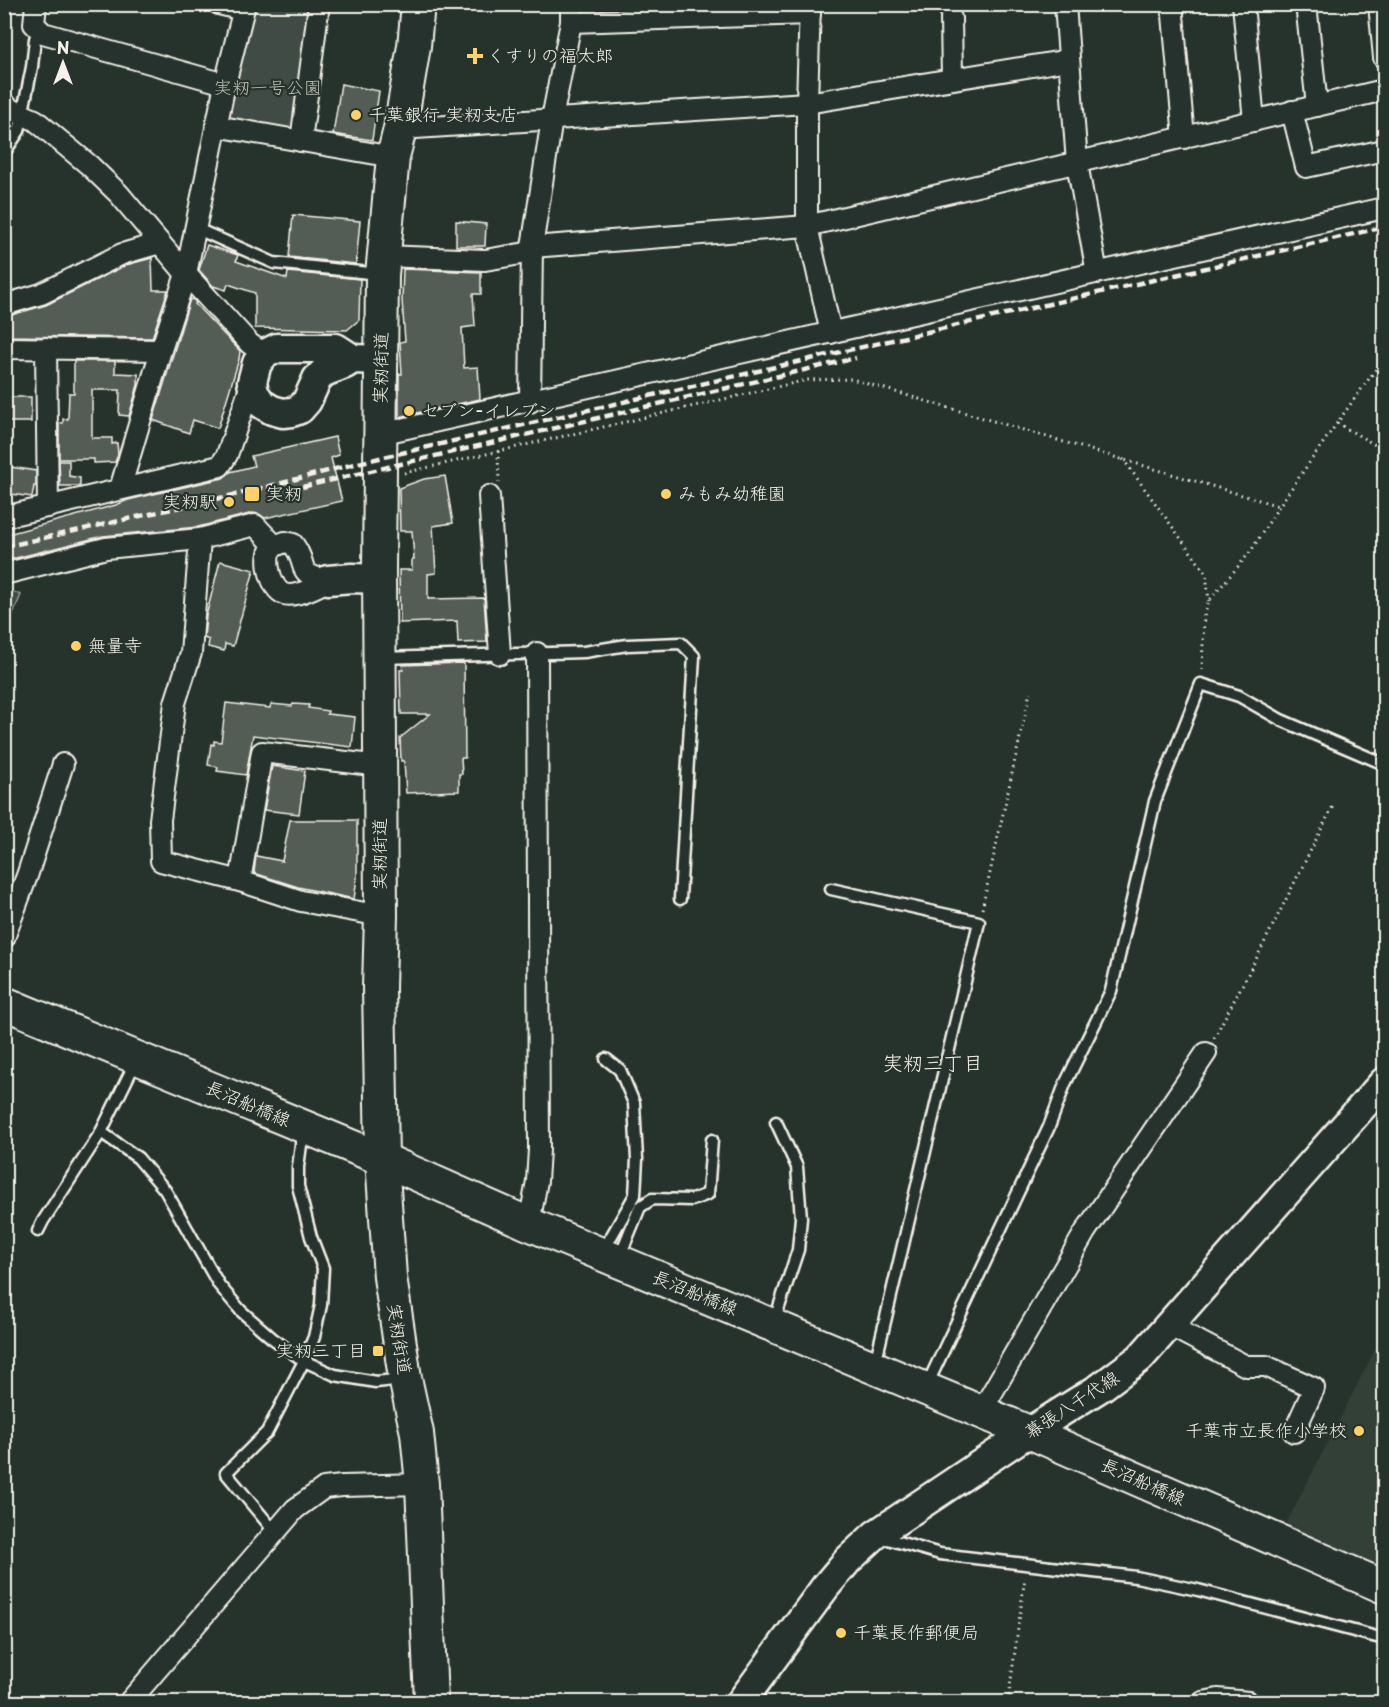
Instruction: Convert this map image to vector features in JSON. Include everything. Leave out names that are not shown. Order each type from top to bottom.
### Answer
[{"type":"main road","name":"実籾街道","points":[[418,4],[414,46],[396,143],[383,265],[367,359],[380,434],[382,1159],[390,1277],[405,1378],[417,1433],[422,1484],[431,1702]]},
{"type":"main road","points":[[277,348],[336,348],[367,359],[324,372],[317,380],[307,401],[300,409],[292,412],[283,413],[272,410],[262,404],[254,393],[252,382],[257,363],[265,354],[277,348]]},
{"type":"main road","points":[[328,580],[379,579]]},
{"type":"main road","name":"長沼船橋線","points":[[4,1003],[382,1159],[529,1224],[1029,1432],[1384,1587]]},
{"type":"main road","name":"幕張八千代線","points":[[741,1702],[826,1586],[848,1560],[875,1535],[1029,1432],[1101,1388],[1140,1358],[1384,1082]]},
{"type":"street","points":[[36,4],[34,24],[43,33],[225,84]]},
{"type":"street","points":[[120,489],[186,274],[225,84],[244,7],[219,4]]},
{"type":"street","points":[[301,141],[319,4]]},
{"type":"street","points":[[1065,4],[1077,163],[1096,273]]},
{"type":"street","points":[[1172,4],[1184,138]]},
{"type":"street","points":[[1243,4],[1254,121]]},
{"type":"street","points":[[1306,4],[1317,106]]},
{"type":"street","points":[[1379,4],[1384,58]]},
{"type":"street","points":[[530,402],[532,249],[571,13],[810,9],[807,226],[831,333]]},
{"type":"street","points":[[951,18],[951,80]]},
{"type":"street","points":[[216,126],[301,141],[396,143],[552,119],[807,103],[1070,60]]},
{"type":"street","points":[[383,265],[485,260],[532,249],[807,226],[1384,90]]},
{"type":"street","points":[[4,104],[34,120],[89,165],[119,194],[186,274],[250,344],[265,354]]},
{"type":"street","points":[[1292,111],[1306,166],[1384,150]]},
{"type":"street","points":[[380,434],[1384,208]]},
{"type":"street","points":[[4,305],[40,294],[122,254],[160,243]]},
{"type":"street","points":[[4,348],[161,350]]},
{"type":"street","points":[[46,348],[48,507]]},
{"type":"street","points":[[4,517],[220,466],[227,455],[252,382]]},
{"type":"street","points":[[489,496],[500,654]]},
{"type":"street","points":[[4,574],[106,548],[200,539],[255,525],[275,546]]},
{"type":"street","points":[[200,539],[191,653],[175,703],[160,820],[161,861],[240,881],[301,901],[381,916]]},
{"type":"street","points":[[285,543],[293,544],[298,550],[307,574],[312,578],[328,580],[314,589],[283,594],[271,580],[269,553],[275,546],[285,543]]},
{"type":"street","points":[[529,1224],[537,1181],[539,1150],[537,653]]},
{"type":"street","points":[[240,881],[262,752],[380,766]]},
{"type":"street","points":[[4,938],[28,873],[63,764]]},
{"type":"street","points":[[981,1412],[1085,1232],[1206,1053]]},
{"type":"street","points":[[1170,1326],[1246,1366],[1266,1366],[1314,1388],[1294,1432]]},
{"type":"street","points":[[129,1702],[295,1509],[324,1488],[422,1484]]},
{"type":"street","points":[[419,1702],[430,1672]]},
{"type":"street","points":[[1203,1702],[1218,1699],[1248,1702]]},
{"type":"lane","points":[[4,153],[19,131],[32,67],[34,39],[38,28]]},
{"type":"lane","points":[[195,228],[274,263],[383,265]]},
{"type":"lane","points":[[379,658],[584,652],[627,645],[681,643],[694,656],[680,899]]},
{"type":"lane","points":[[925,1389],[1049,1127],[1065,1084],[1111,991],[1155,801],[1201,684],[1239,696],[1281,720],[1384,764]]},
{"type":"lane","points":[[831,889],[979,922],[874,1367]]},
{"type":"lane","points":[[38,1231],[101,1132],[138,1059]]},
{"type":"lane","points":[[606,1059],[620,1070],[634,1103],[637,1159],[635,1195],[610,1258]]},
{"type":"lane","points":[[772,1325],[798,1250],[801,1218],[797,1167],[776,1122]]},
{"type":"lane","points":[[275,1532],[226,1473],[267,1432],[314,1337],[321,1305],[323,1268],[311,1238],[298,1186],[298,1167],[304,1127]]},
{"type":"lane","points":[[101,1132],[138,1158],[165,1190],[219,1285],[241,1311],[272,1338],[304,1361],[335,1375],[376,1382],[405,1378]]},
{"type":"lane","points":[[610,1258],[640,1207],[652,1199],[692,1200],[708,1194],[712,1140]]},
{"type":"lane","points":[[875,1535],[940,1554],[1136,1577],[1198,1590],[1384,1639]]},
{"type":"path","points":[[1201,684],[1204,616],[1209,601],[1251,551],[1279,506],[1384,358]]},
{"type":"path","points":[[403,474],[807,380],[852,379],[1279,506]]},
{"type":"path","points":[[1337,423],[1384,450]]},
{"type":"path","points":[[489,496],[500,496],[498,452]]},
{"type":"path","points":[[1123,459],[1206,573],[1209,601]]},
{"type":"path","points":[[979,922],[1030,692]]},
{"type":"path","points":[[1206,1053],[1255,961],[1332,806]]},
{"type":"path","points":[[1008,1702],[1027,1564]]},
{"type":"shaded area","name":"千葉市立長作小学校","points":[[1384,1332],[1384,1572],[1283,1530]]},
{"type":"green space","name":"実籾一号公園","points":[[255,5],[313,5],[296,129],[227,118]]},
{"type":"green space","points":[[5,586],[6,589],[21,595],[5,633]]},
{"type":"building","points":[[341,84],[379,91],[372,140],[333,134]]},
{"type":"building","points":[[293,215],[360,221],[356,264],[289,257]]},
{"type":"building","points":[[456,221],[486,224],[485,246],[456,246]]},
{"type":"building","points":[[207,245],[238,255],[236,261],[287,279],[288,272],[360,279],[359,320],[347,330],[255,328],[255,293],[228,284],[226,290],[213,286],[199,270]]},
{"type":"building","points":[[152,258],[153,290],[168,290],[152,338],[4,336],[4,317],[46,305],[126,265]]},
{"type":"building","points":[[403,269],[481,272],[481,294],[473,294],[475,326],[462,328],[464,368],[478,367],[480,399],[399,417],[399,374],[402,374],[400,342],[405,341],[402,300]]},
{"type":"building","points":[[190,299],[194,300],[195,304],[240,351],[218,428],[193,420],[189,433],[153,420]]},
{"type":"building","points":[[74,361],[115,361],[115,373],[138,374],[138,385],[129,416],[119,415],[120,390],[92,390],[92,438],[112,438],[112,444],[117,443],[118,455],[115,462],[94,463],[94,459],[59,459],[59,423],[63,423],[63,419],[68,419],[69,393],[74,393]]},
{"type":"building","points":[[4,397],[31,397],[31,422],[4,422]]},
{"type":"building","name":"実籾駅","points":[[335,437],[339,455],[331,458],[342,501],[265,518],[253,513],[198,527],[103,536],[4,561],[4,535],[128,500],[223,478],[230,472],[254,466],[251,456]]},
{"type":"building","points":[[59,461],[69,461],[69,476],[80,478],[80,486],[60,486]]},
{"type":"building","points":[[4,466],[36,471],[36,486],[34,486],[32,497],[4,493]]},
{"type":"building","points":[[445,476],[453,523],[433,526],[436,573],[428,574],[428,599],[484,598],[487,642],[458,643],[457,621],[400,623],[399,570],[412,570],[412,559],[414,559],[412,531],[400,531],[399,488],[424,479]]},
{"type":"building","points":[[220,561],[254,570],[233,646],[225,644],[224,651],[208,647],[209,640],[204,638],[206,616]]},
{"type":"building","points":[[464,663],[465,758],[461,758],[462,774],[459,774],[459,791],[406,793],[400,738],[430,714],[401,714],[400,670],[403,670],[402,665]]},
{"type":"building","points":[[226,703],[270,708],[271,704],[309,705],[308,708],[328,711],[327,714],[355,717],[352,747],[253,735],[246,775],[217,771],[218,767],[208,765],[211,744],[214,745],[214,741],[221,742]]},
{"type":"building","points":[[272,766],[305,771],[299,814],[264,810]]},
{"type":"building","points":[[290,820],[357,820],[357,878],[354,899],[298,887],[254,873],[256,856],[282,861]]},
{"type":"railway","points":[[4,547],[251,491],[358,463],[1384,227]]},
{"type":"railway","points":[[289,490],[856,358]]},
{"type":"place","name":"くすりの福太郎","points":[[475,56]]},
{"type":"place","name":"千葉銀行 実籾支店","points":[[356,115]]},
{"type":"place","name":"セブン-イレブン","points":[[409,411]]},
{"type":"place","name":"実籾","points":[[252,494]]},
{"type":"place","name":"みもみ幼稚園","points":[[666,494]]},
{"type":"place","name":"実籾駅","points":[[229,502]]},
{"type":"place","name":"無量寺","points":[[76,646]]},
{"type":"place","name":"実籾三丁目","points":[[378,1351]]},
{"type":"place","name":"千葉市立長作小学校","points":[[1359,1431]]},
{"type":"place","name":"千葉長作郵便局","points":[[841,1633]]},
{"type":"district","name":"実籾三丁目","points":[[933,1063]]}]
